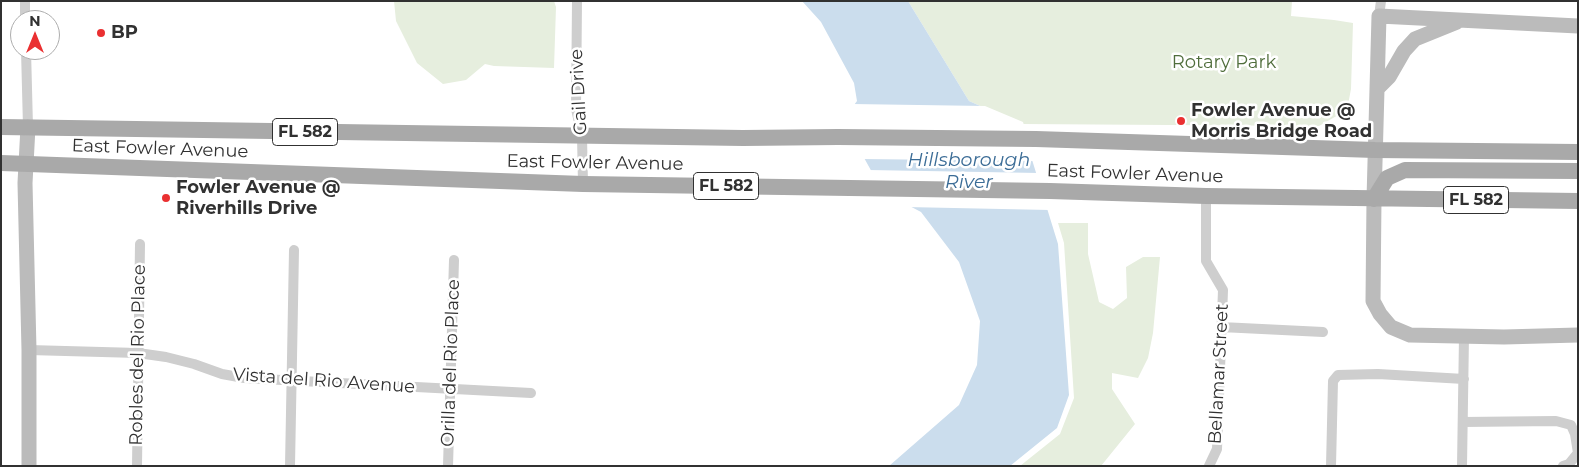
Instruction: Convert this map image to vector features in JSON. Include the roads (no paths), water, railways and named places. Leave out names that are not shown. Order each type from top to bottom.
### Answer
[{"type":"main road","name":"East Fowler Avenue","points":[[1,127],[582,136],[772,138],[838,136],[1036,139],[1375,150],[1578,152]]},
{"type":"main road","name":"East Fowler Avenue","points":[[1,163],[582,184],[1578,201]]},
{"type":"main road","points":[[1374,198],[1387,178],[1405,170],[1578,171]]},
{"type":"street","name":"Gail Drive","points":[[577,1],[576,109],[582,136],[582,184]]},
{"type":"street","points":[[1578,26],[1462,20],[1380,9],[1375,150],[1373,301],[1380,314],[1392,326],[1410,335],[1504,337],[1578,335]]},
{"type":"street","points":[[1377,89],[1389,77],[1404,51],[1414,39],[1462,20]]},
{"type":"street","points":[[26,60],[28,127],[25,183],[30,466]]},
{"type":"street","name":"Bellamar Street","points":[[1206,196],[1206,261],[1223,290],[1217,449],[1209,466]]},
{"type":"street","name":"Robles del Rio Place","points":[[137,466],[140,244]]},
{"type":"street","points":[[290,466],[294,250]]},
{"type":"street","name":"Orilla del Rio Place","points":[[448,466],[454,260]]},
{"type":"street","points":[[1221,327],[1324,332]]},
{"type":"street","points":[[1462,466],[1464,336]]},
{"type":"street","name":"Vista del Rio Avenue","points":[[29,350],[138,353],[166,357],[222,374],[244,378],[530,393]]},
{"type":"street","points":[[1331,466],[1333,381],[1338,375],[1378,374],[1464,379]]},
{"type":"street","points":[[1463,422],[1556,421],[1571,426],[1575,434],[1578,453],[1569,464],[1563,466]]},
{"type":"water","name":"Hillsborough River","points":[[802,1],[908,1],[969,101],[1021,124],[1058,244],[1069,395],[1057,428],[1010,466],[889,466],[959,405],[977,365],[980,321],[959,262],[921,212],[883,192],[843,120],[857,101],[854,83],[821,22]]},
{"type":"place","name":"BP","points":[[101,33]]},
{"type":"place","name":"Fowler Avenue @ Morris Bridge Road","points":[[1181,121]]},
{"type":"place","name":"Fowler Avenue @ Riverhills Drive","points":[[166,198]]},
{"type":"park label","name":"Rotary Park","points":[[1224,63]]}]
